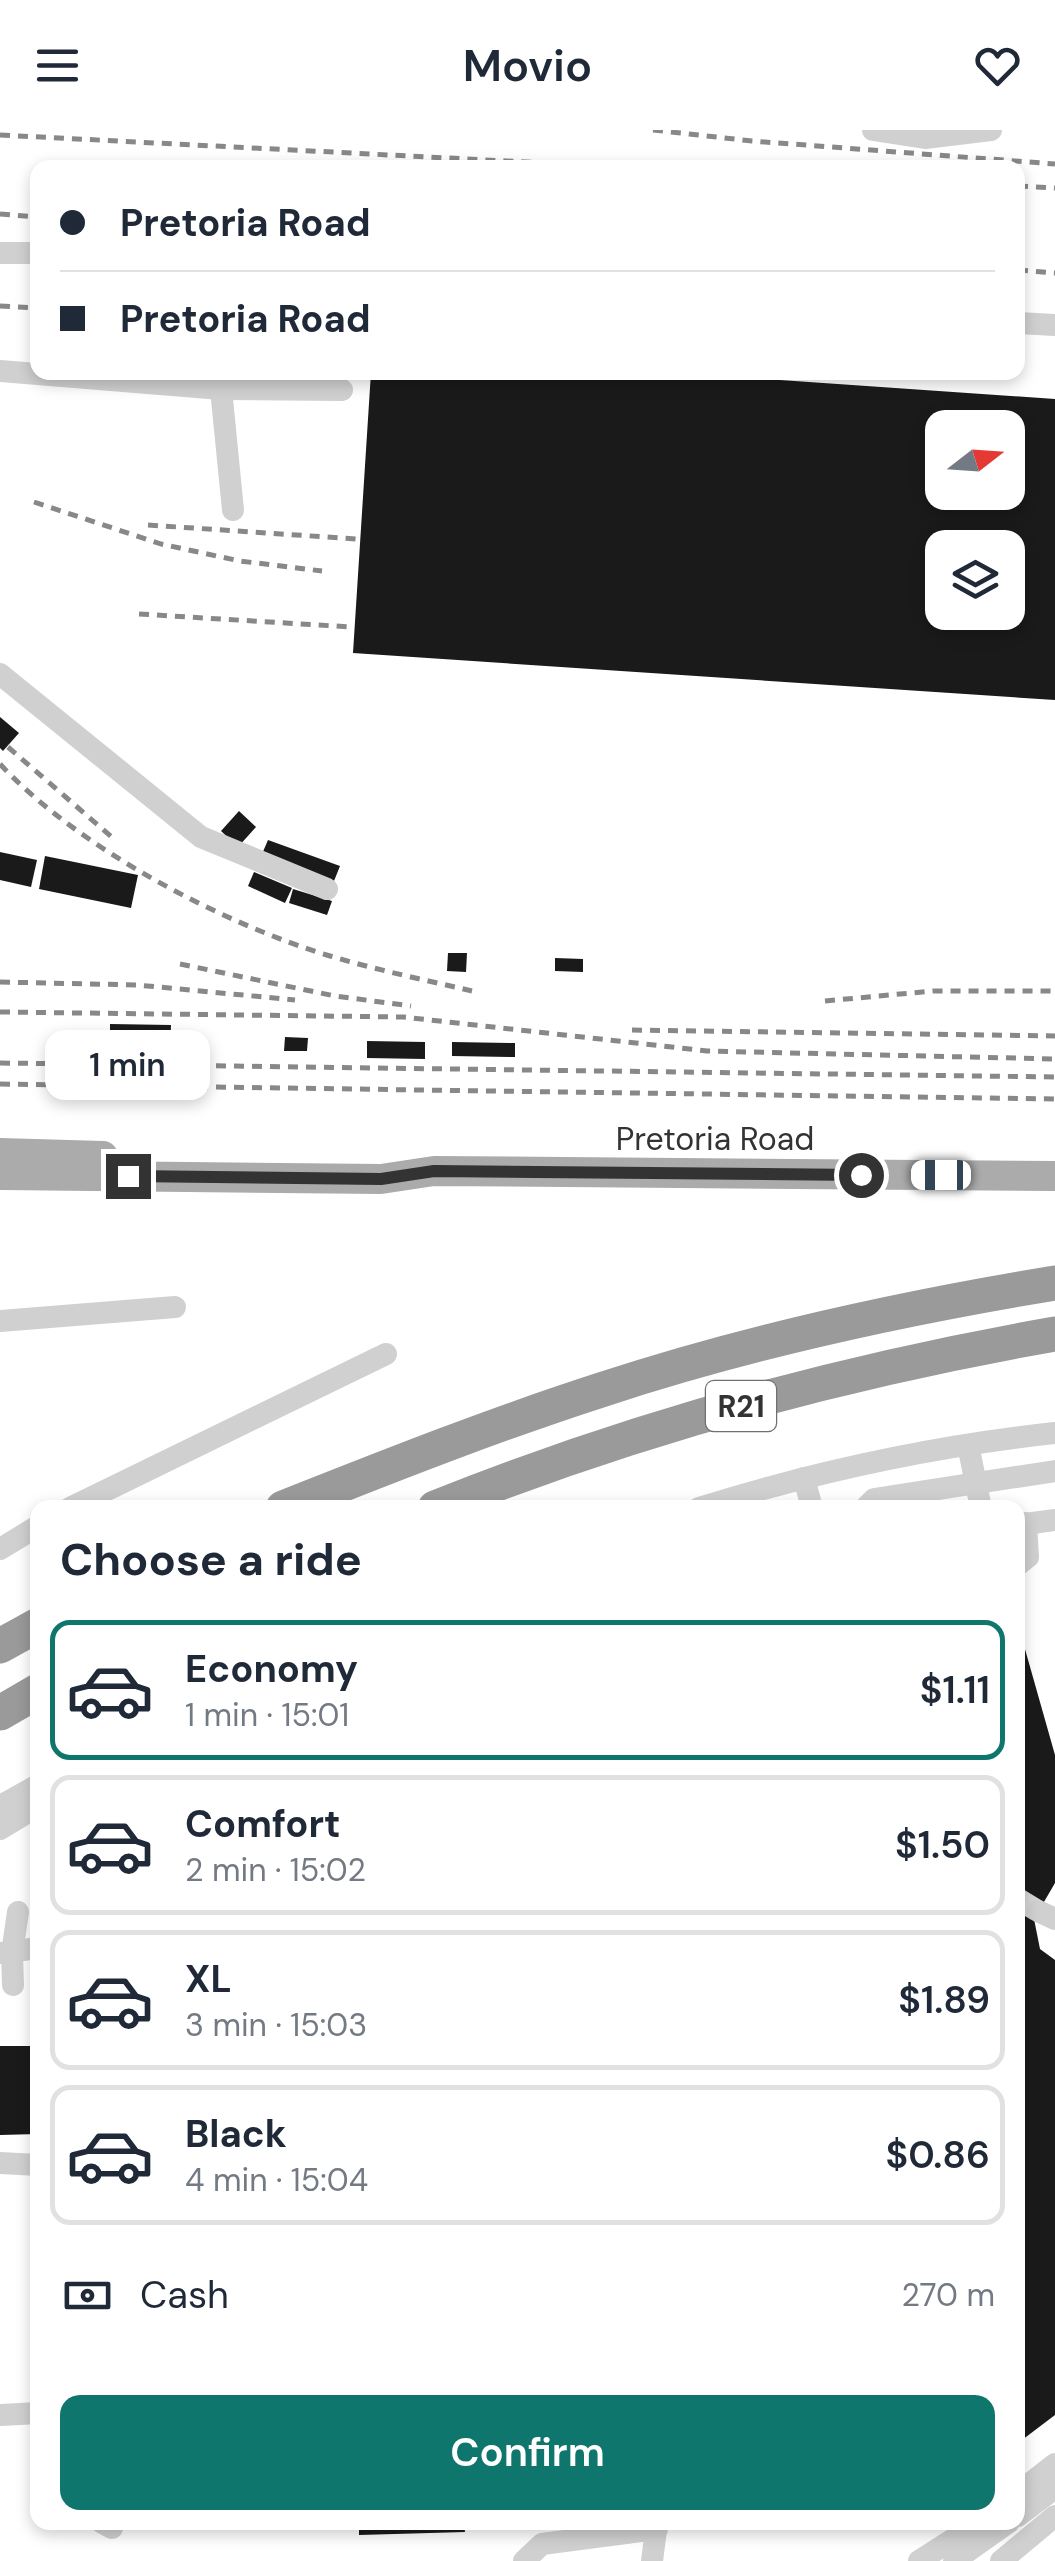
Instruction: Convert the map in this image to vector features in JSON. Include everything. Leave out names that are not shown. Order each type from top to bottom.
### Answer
[{"type":"highway","name":"R21","points":[[303,1500],[604,1388],[877,1317],[1055,1284]]},
{"type":"highway","name":"R21","points":[[458,1500],[660,1428],[949,1352],[1055,1334]]},
{"type":"highway","points":[[0,1646],[30,1629]]},
{"type":"highway","points":[[0,1713],[30,1696]]},
{"type":"main road","name":"Pretoria Road","points":[[0,1153],[382,1160],[434,1171]]},
{"type":"main road","name":"Pretoria Road","points":[[0,1175],[381,1179],[434,1171],[1055,1176]]},
{"type":"street","points":[[873,130],[924,134],[991,130]]},
{"type":"street","points":[[0,253],[30,253]]},
{"type":"street","points":[[1025,324],[1055,326]]},
{"type":"street","points":[[0,371],[30,373]]},
{"type":"street","points":[[110,380],[221,389],[342,390]]},
{"type":"street","points":[[221,389],[233,510]]},
{"type":"street","points":[[0,674],[201,837],[327,889]]},
{"type":"street","points":[[0,1320],[176,1307]]},
{"type":"street","points":[[86,1500],[386,1354]]},
{"type":"street","points":[[728,1500],[804,1478],[968,1445],[1055,1433]]},
{"type":"street","points":[[968,1445],[978,1500]]},
{"type":"street","points":[[874,1500],[1055,1471]]},
{"type":"street","points":[[804,1478],[810,1500]]},
{"type":"street","points":[[1025,1524],[1055,1520]]},
{"type":"street","points":[[0,1548],[30,1531]]},
{"type":"street","points":[[0,1806],[30,1789]]},
{"type":"street","points":[[0,1830],[30,1811]]},
{"type":"street","points":[[13,1985],[6,1953],[18,1912]]},
{"type":"street","points":[[0,2163],[30,2165]]},
{"type":"street","points":[[1,2415],[30,2413]]},
{"type":"street","points":[[1025,2488],[1055,2464]]},
{"type":"street","points":[[1025,2511],[1055,2488]]},
{"type":"street","points":[[1001,2561],[1055,2516]]},
{"type":"street","points":[[524,2561],[542,2544],[631,2530]]},
{"type":"street","points":[[652,2561],[656,2530]]},
{"type":"street","points":[[955,2550],[973,2530]]},
{"type":"street","points":[[918,2561],[955,2550],[994,2530]]},
{"type":"building","points":[[370,380],[781,380],[1055,399],[1055,700],[353,653]]},
{"type":"building","points":[[0,717],[19,733],[3,751],[0,748]]},
{"type":"building","points":[[239,811],[256,827],[238,847],[221,831]]},
{"type":"building","points":[[268,840],[340,866],[334,881],[262,854]]},
{"type":"building","points":[[0,852],[37,860],[31,887],[0,880]]},
{"type":"building","points":[[45,856],[138,875],[131,908],[39,889]]},
{"type":"building","points":[[254,872],[292,888],[285,903],[248,886]]},
{"type":"building","points":[[293,889],[332,901],[327,915],[289,903]]},
{"type":"building","points":[[448,953],[467,953],[466,972],[447,971]]},
{"type":"building","points":[[555,958],[583,959],[583,972],[555,971]]},
{"type":"building","points":[[110,1024],[171,1025],[170,1054],[110,1053]]},
{"type":"building","points":[[285,1037],[308,1038],[307,1051],[284,1051]]},
{"type":"building","points":[[367,1041],[425,1042],[425,1059],[367,1058]]},
{"type":"building","points":[[452,1042],[515,1043],[515,1057],[452,1056]]},
{"type":"building","points":[[1025,1649],[1055,1755],[1055,1883],[1034,1919],[1040,1949],[1055,1960],[1055,2415],[1025,2438]]},
{"type":"building","points":[[0,2046],[30,2046],[30,2134],[0,2135]]},
{"type":"building","points":[[359,2530],[465,2532],[359,2535]]},
{"type":"tunnel","points":[[1025,1903],[1038,1911]]},
{"type":"railway","points":[[653,130],[1002,160]]},
{"type":"railway","points":[[0,135],[487,160]]},
{"type":"railway","points":[[1025,162],[1055,164]]},
{"type":"railway","points":[[1025,186],[1055,188]]},
{"type":"railway","points":[[0,214],[30,216]]},
{"type":"railway","points":[[1025,271],[1055,273]]},
{"type":"railway","points":[[0,306],[30,308]]},
{"type":"railway","points":[[34,502],[161,544],[240,561],[322,571]]},
{"type":"railway","points":[[148,525],[356,539]]},
{"type":"railway","points":[[139,614],[351,627]]},
{"type":"railway","points":[[8,747],[114,839]]},
{"type":"railway","points":[[0,764],[69,825],[198,903],[330,956],[472,991]]},
{"type":"railway","points":[[180,964],[335,996],[411,1006]]},
{"type":"railway","points":[[0,982],[137,985],[295,1000]]},
{"type":"railway","points":[[825,1001],[933,991],[1055,991]]},
{"type":"railway","points":[[0,1012],[403,1017],[707,1051],[1055,1059]]},
{"type":"railway","points":[[632,1030],[1055,1036]]},
{"type":"railway","points":[[0,1063],[1055,1077]]},
{"type":"railway","points":[[0,1084],[1055,1099]]},
{"type":"route","points":[[128,1176],[381,1179],[434,1171],[861,1175]]}]
